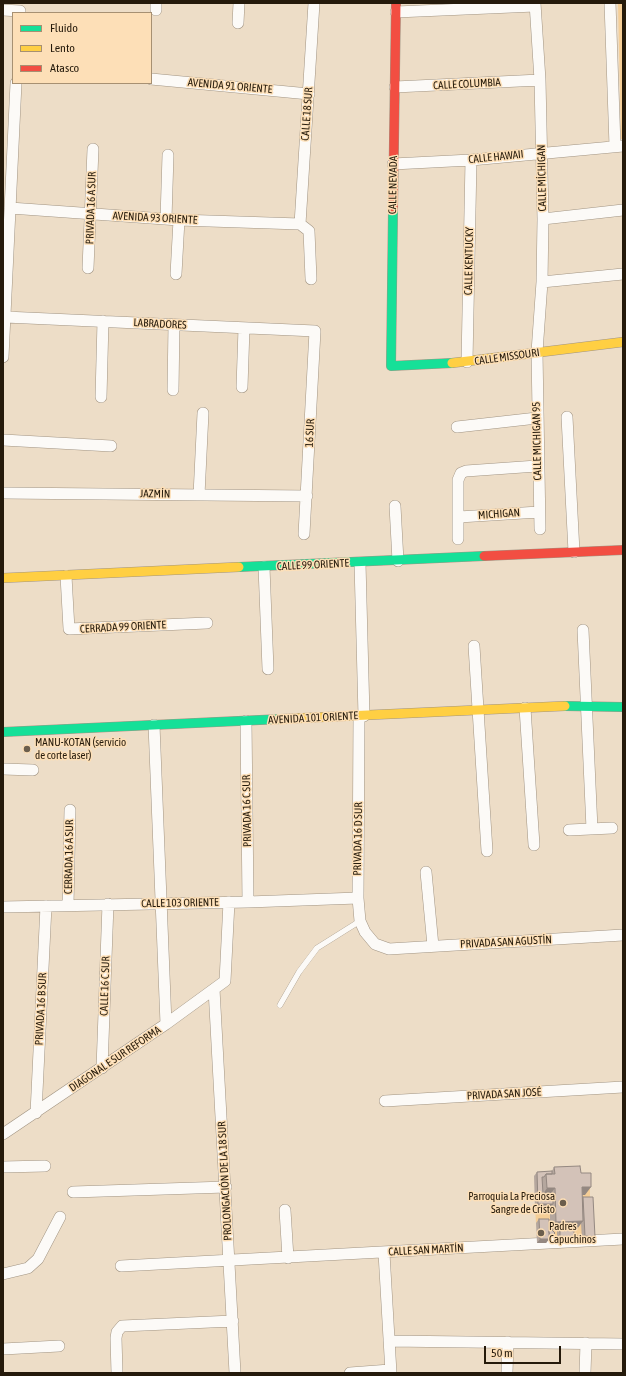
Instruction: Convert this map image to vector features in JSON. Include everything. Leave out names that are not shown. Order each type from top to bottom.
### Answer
[{"type":"street","points":[[238,23],[239,3]]},
{"type":"street","name":"CALLE 18 SUR","points":[[300,224],[314,3]]},
{"type":"street","points":[[610,3],[619,146]]},
{"type":"street","points":[[396,8],[535,4]]},
{"type":"street","name":"CALLE MÍCHIGAN","points":[[535,4],[540,80],[543,219],[542,282],[537,352]]},
{"type":"street","name":"CALLE NEVADA","points":[[391,366],[396,8]]},
{"type":"street","points":[[3,10],[20,9]]},
{"type":"street","name":"AVENIDA 91 ORIENTE","points":[[152,79],[308,94]]},
{"type":"street","name":"CALLE COLUMBIA","points":[[395,87],[540,80]]},
{"type":"street","points":[[3,357],[5,271],[10,208],[16,84]]},
{"type":"street","name":"CALLE HAWAII","points":[[393,164],[470,160],[541,152],[619,146]]},
{"type":"street","name":"PRIVADA 16 A SUR","points":[[88,268],[93,149]]},
{"type":"street","points":[[166,219],[168,155]]},
{"type":"street","name":"CALLE KENTUCKY","points":[[468,362],[470,160]]},
{"type":"street","name":"AVENIDA 93 ORIENTE","points":[[10,208],[179,220],[300,224]]},
{"type":"street","points":[[543,219],[623,210]]},
{"type":"street","points":[[176,274],[179,220]]},
{"type":"street","points":[[300,224],[309,231],[311,279]]},
{"type":"street","points":[[542,282],[623,274]]},
{"type":"street","name":"LABRADORES","points":[[5,317],[315,331]]},
{"type":"street","points":[[101,396],[103,322]]},
{"type":"street","points":[[172,390],[174,325]]},
{"type":"street","points":[[242,387],[244,328]]},
{"type":"street","name":"16 SUR","points":[[304,534],[315,331]]},
{"type":"street","name":"CALLE MISSOURI","points":[[391,366],[468,362],[623,342]]},
{"type":"street","name":"CALLE MICHIGAN 95","points":[[537,352],[537,466],[540,529]]},
{"type":"street","points":[[199,495],[203,413]]},
{"type":"street","points":[[567,417],[574,552]]},
{"type":"street","points":[[457,426],[537,418]]},
{"type":"street","points":[[3,440],[110,446]]},
{"type":"street","points":[[458,539],[458,480],[462,473],[466,471],[537,466]]},
{"type":"street","name":"JAZMÍN","points":[[3,493],[307,496]]},
{"type":"street","points":[[395,506],[398,561]]},
{"type":"street","name":"MICHIGAN","points":[[459,517],[539,512]]},
{"type":"street","name":"CALLE 99 ORIENTE","points":[[3,578],[623,550]]},
{"type":"street","name":"PRIVADA 16 D SUR","points":[[360,563],[362,716],[358,898],[360,920],[365,932],[375,944],[388,949]]},
{"type":"street","points":[[264,567],[268,669]]},
{"type":"street","name":"CERRADA 99 ORIENTE","points":[[66,576],[69,629],[207,623]]},
{"type":"street","points":[[583,630],[592,829]]},
{"type":"street","points":[[474,646],[487,851]]},
{"type":"street","name":"AVENIDA 101 ORIENTE","points":[[3,732],[586,705],[623,707]]},
{"type":"street","points":[[525,708],[534,845]]},
{"type":"street","name":"PRIVADA 16 C SUR","points":[[246,721],[248,902]]},
{"type":"street","points":[[154,725],[166,1024]]},
{"type":"street","points":[[3,769],[33,770]]},
{"type":"street","name":"CERRADA 16 A SUR","points":[[68,905],[70,810]]},
{"type":"street","points":[[569,830],[612,828]]},
{"type":"street","points":[[426,872],[433,946]]},
{"type":"street","name":"CALLE 103 ORIENTE","points":[[3,907],[248,902],[358,898]]},
{"type":"street","name":"DIAGONAL E SUR REFORMA","points":[[3,1134],[166,1024],[225,981],[229,902]]},
{"type":"street","name":"CALLE 16 C SUR","points":[[102,1068],[108,904]]},
{"type":"street","name":"PRIVADA 16 B SUR","points":[[36,1113],[46,906]]},
{"type":"street","name":"PRIVADA SAN AGUSTÍN","points":[[388,949],[623,935]]},
{"type":"street","name":"PROLONGACIÓN DE LA 18 SUR","points":[[214,989],[236,1373]]},
{"type":"street","name":"PRIVADA SAN JOSÉ","points":[[385,1101],[623,1087]]},
{"type":"street","points":[[3,1167],[45,1166]]},
{"type":"street","points":[[73,1192],[226,1188]]},
{"type":"street","points":[[285,1210],[288,1258]]},
{"type":"street","points":[[3,1274],[28,1268],[38,1259],[60,1217]]},
{"type":"street","name":"CALLE SAN MARTÍN","points":[[121,1266],[230,1262],[623,1240]]},
{"type":"street","points":[[350,1373],[390,1372],[384,1253]]},
{"type":"street","points":[[117,1373],[116,1338],[117,1332],[122,1326],[233,1321]]},
{"type":"street","points":[[389,1341],[623,1344]]},
{"type":"street","points":[[507,1373],[508,1342]]},
{"type":"street","points":[[585,1373],[586,1343]]},
{"type":"street","points":[[3,1349],[59,1346]]},
{"type":"lane","points":[[280,1005],[299,972],[317,948],[360,920]]},
{"type":"shaded area","points":[[618,3],[623,3],[623,139],[621,139]]},
{"type":"shaded area","points":[[590,1174],[590,1201],[582,1240],[571,1241],[571,1229],[577,1229],[576,1195]]},
{"type":"shaded area","points":[[535,1208],[550,1208],[551,1230],[557,1230],[557,1243],[546,1243],[545,1223],[536,1223]]},
{"type":"building","name":"Parroquia La Preciosa Sangre de Cristo","points":[[580,1166],[581,1173],[591,1173],[591,1187],[582,1187],[583,1221],[556,1222],[555,1188],[547,1188],[546,1174],[555,1174],[554,1167]]},
{"type":"building","points":[[552,1171],[552,1174],[546,1174],[542,1177],[543,1194],[553,1194],[553,1204],[538,1204],[537,1172]]},
{"type":"building","points":[[583,1197],[593,1197],[595,1237],[585,1236]]},
{"type":"building","points":[[539,1219],[549,1219],[549,1239],[540,1239]]},
{"type":"building","points":[[574,1225],[574,1237],[560,1239],[560,1226]]},
{"type":"building","points":[[551,1229],[555,1233],[552,1236],[549,1233]]},
{"type":"traffic: fast","points":[[393,210],[391,366],[452,363]]},
{"type":"traffic: fast","points":[[239,567],[484,556]]},
{"type":"traffic: fast","points":[[565,706],[623,707]]},
{"type":"traffic: fast","points":[[3,732],[281,719]]},
{"type":"traffic: slow","points":[[452,363],[623,342]]},
{"type":"traffic: slow","points":[[3,578],[239,567]]},
{"type":"traffic: slow","points":[[281,719],[565,706]]},
{"type":"traffic: jam","points":[[393,210],[396,3]]},
{"type":"traffic: jam","points":[[484,556],[623,550]]},
{"type":"place","name":"MANU-KOTAN (servicio de corte laser)","points":[[27,749]]},
{"type":"place","name":"Parroquia La Preciosa Sangre de Cristo","points":[[563,1203]]},
{"type":"place","name":"Padres Capuchinos","points":[[541,1233]]}]
